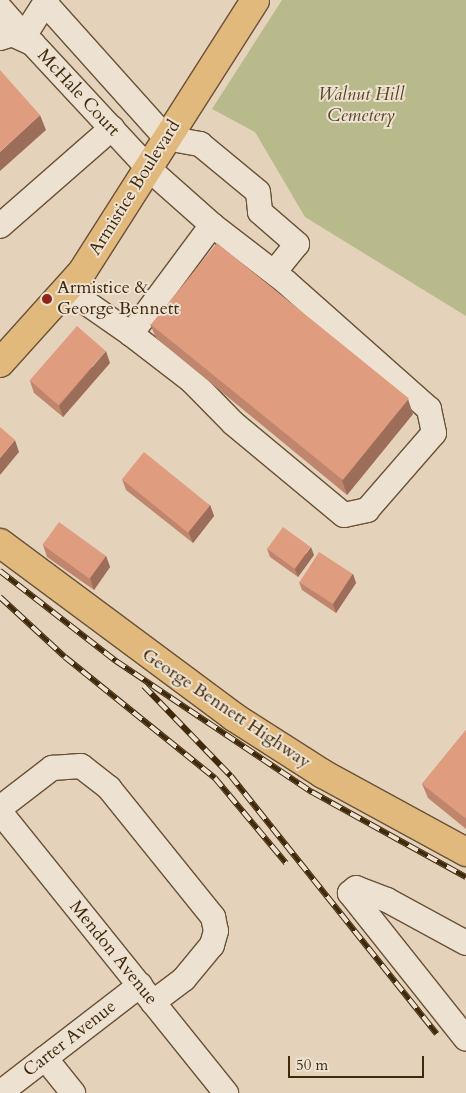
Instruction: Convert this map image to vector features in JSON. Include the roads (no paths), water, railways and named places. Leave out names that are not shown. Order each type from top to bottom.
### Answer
[{"type":"main road","name":"Armistice Boulevard","points":[[0,363],[68,290],[149,169],[249,3]]},
{"type":"main road","name":"George Bennett Highway","points":[[0,543],[234,718],[323,774],[466,852]]},
{"type":"street","points":[[0,8],[24,36],[46,2],[166,138],[200,144],[258,192],[260,212],[297,244],[274,272]]},
{"type":"street","name":"McHale Court","points":[[0,38],[6,34],[24,36],[149,169],[212,225],[274,272],[429,409],[434,433],[367,510],[344,515],[233,423],[192,381],[131,334]]},
{"type":"street","points":[[0,226],[112,128]]},
{"type":"street","points":[[68,290],[131,334],[212,225]]},
{"type":"street","name":"Carter Avenue","points":[[0,1093],[45,1058],[146,994],[184,979],[207,952],[216,931],[212,918],[108,788],[81,766],[52,768],[1,816]]},
{"type":"street","name":"Mendon Avenue","points":[[1,816],[226,1093]]},
{"type":"street","points":[[465,1037],[350,893],[356,888],[387,900],[466,943]]},
{"type":"street","points":[[45,1058],[73,1093]]},
{"type":"railway","points":[[0,571],[116,661],[312,792],[466,877]]},
{"type":"railway","points":[[0,597],[65,657],[215,778],[286,863]]},
{"type":"railway","points":[[144,686],[231,776],[437,1034]]},
{"type":"place","name":"Armistice & George Bennett","points":[[47,299]]},
{"type":"park label","name":"Walnut Hill Cemetery","points":[[361,106]]}]
